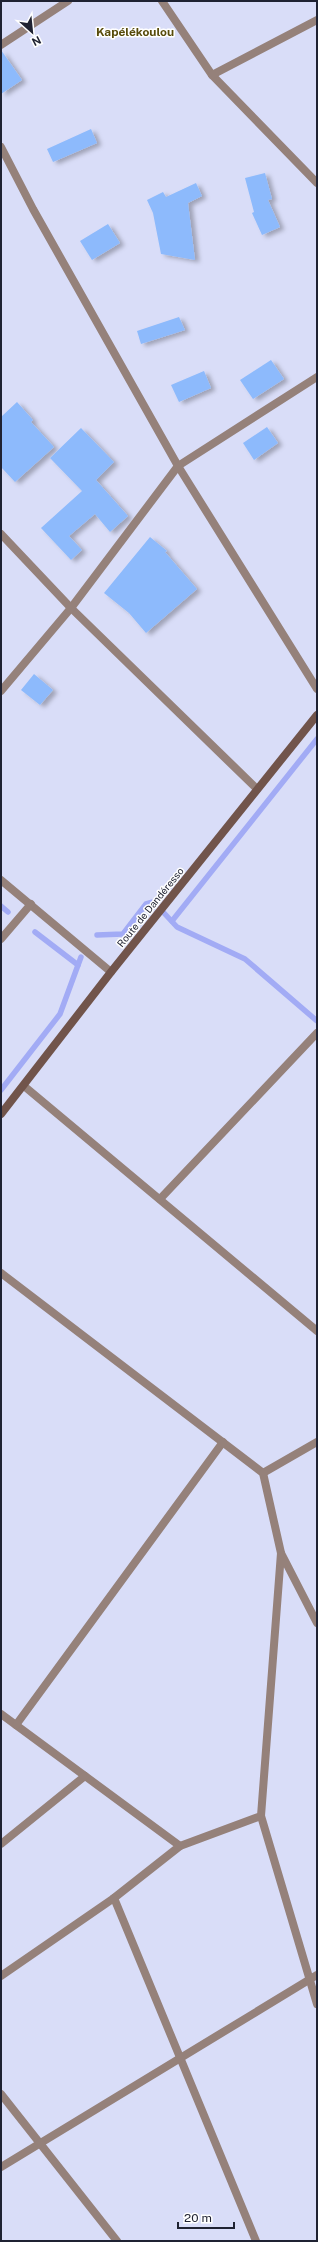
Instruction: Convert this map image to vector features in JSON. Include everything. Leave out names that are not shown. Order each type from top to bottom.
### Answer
[{"type":"street","points":[[1,45],[68,1]]},
{"type":"street","points":[[162,1],[212,75],[317,183]]},
{"type":"street","points":[[212,75],[317,20]]},
{"type":"street","points":[[1,147],[33,209],[178,466],[317,689]]},
{"type":"street","points":[[1,691],[71,608],[178,466],[317,377]]},
{"type":"street","points":[[1,534],[71,608],[257,789]]},
{"type":"street","name":"Route de Dandéresso","points":[[1,1114],[111,972],[317,715]]},
{"type":"street","points":[[1,880],[111,972]]},
{"type":"street","points":[[1,939],[31,904]]},
{"type":"street","points":[[160,1199],[317,1033]]},
{"type":"street","points":[[24,1086],[317,1331]]},
{"type":"street","points":[[1,1273],[263,1473],[281,1553],[317,1623]]},
{"type":"street","points":[[16,1725],[223,1442]]},
{"type":"street","points":[[263,1473],[317,1442]]},
{"type":"street","points":[[281,1553],[261,1816],[313,1977],[317,2004]]},
{"type":"street","points":[[1,1714],[180,1846]]},
{"type":"street","points":[[1,1844],[85,1776]]},
{"type":"street","points":[[1,1976],[114,1898],[180,1846],[261,1816]]},
{"type":"street","points":[[114,1898],[256,2241]]},
{"type":"street","points":[[1,2167],[313,1977]]},
{"type":"street","points":[[1,2094],[117,2241]]},
{"type":"building","points":[[1,50],[22,80],[1,94]]},
{"type":"building","points":[[91,129],[97,143],[53,162],[47,149]]},
{"type":"building","points":[[265,173],[272,199],[268,200],[280,227],[262,235],[252,213],[254,212],[245,178]]},
{"type":"building","points":[[196,183],[202,196],[188,203],[195,260],[161,254],[153,213],[147,200],[163,192],[166,197]]},
{"type":"building","points":[[108,224],[120,243],[92,260],[80,241]]},
{"type":"building","points":[[179,317],[185,330],[141,344],[137,331]]},
{"type":"building","points":[[271,360],[284,379],[253,399],[240,380]]},
{"type":"building","points":[[204,371],[211,388],[179,402],[171,385]]},
{"type":"building","points":[[17,402],[33,420],[31,422],[54,447],[15,482],[1,467],[1,417]]},
{"type":"building","points":[[267,427],[278,443],[254,460],[243,443]]},
{"type":"building","points":[[81,428],[114,462],[96,480],[128,516],[110,532],[95,514],[69,536],[82,550],[71,560],[41,528],[82,491],[50,458]]},
{"type":"building","points":[[150,537],[167,551],[165,552],[197,589],[146,633],[129,613],[104,593]]},
{"type":"building","points":[[34,674],[53,690],[40,705],[21,690]]},
{"type":"waterway","points":[[172,921],[317,739]]},
{"type":"waterway","points":[[97,935],[123,934],[146,904],[153,902]]},
{"type":"waterway","points":[[1,906],[8,912]]},
{"type":"waterway","points":[[164,913],[177,927],[245,959],[317,1021]]},
{"type":"waterway","points":[[35,932],[78,965]]},
{"type":"waterway","points":[[1,1090],[60,1014],[81,957]]},
{"type":"district","name":"Kapélékoulou","points":[[135,32]]}]
